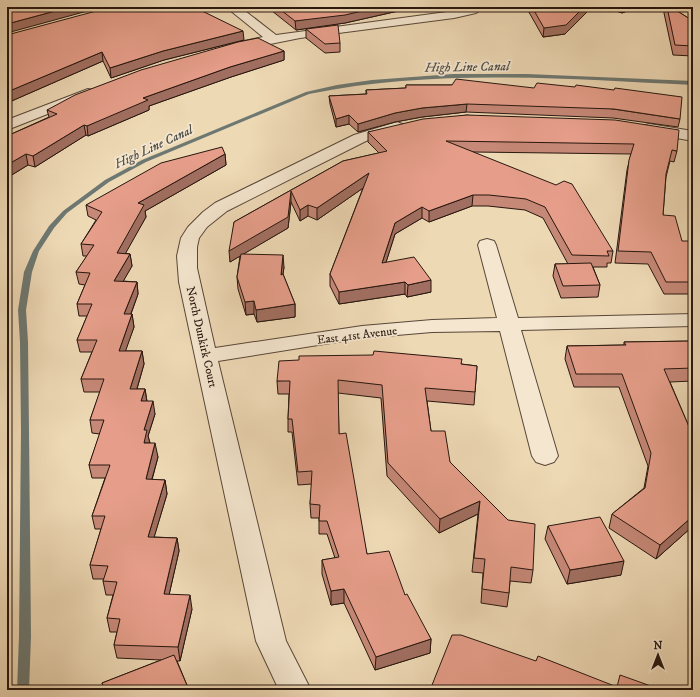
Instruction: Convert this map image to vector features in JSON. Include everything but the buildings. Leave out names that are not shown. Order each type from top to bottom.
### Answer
[{"type":"street","points":[[232,7],[272,38]]},
{"type":"street","points":[[221,50],[272,38],[434,16],[467,13],[479,7]]},
{"type":"street","points":[[7,125],[47,108],[100,89]]},
{"type":"street","name":"North Dunkirk Court","points":[[295,690],[271,641],[189,282],[185,256],[188,238],[203,219],[261,186],[360,138],[415,124]]},
{"type":"street","points":[[634,127],[693,136]]},
{"type":"street","points":[[486,245],[545,456]]},
{"type":"street","name":"East 41st Avenue","points":[[206,356],[362,332],[432,326],[693,320]]},
{"type":"waterway","name":"High Line Canal","points":[[23,690],[25,636],[25,430],[22,310],[28,272],[36,251],[51,227],[65,212],[107,181],[144,161],[308,93],[337,87],[372,82],[453,76],[527,76],[693,83]]}]
